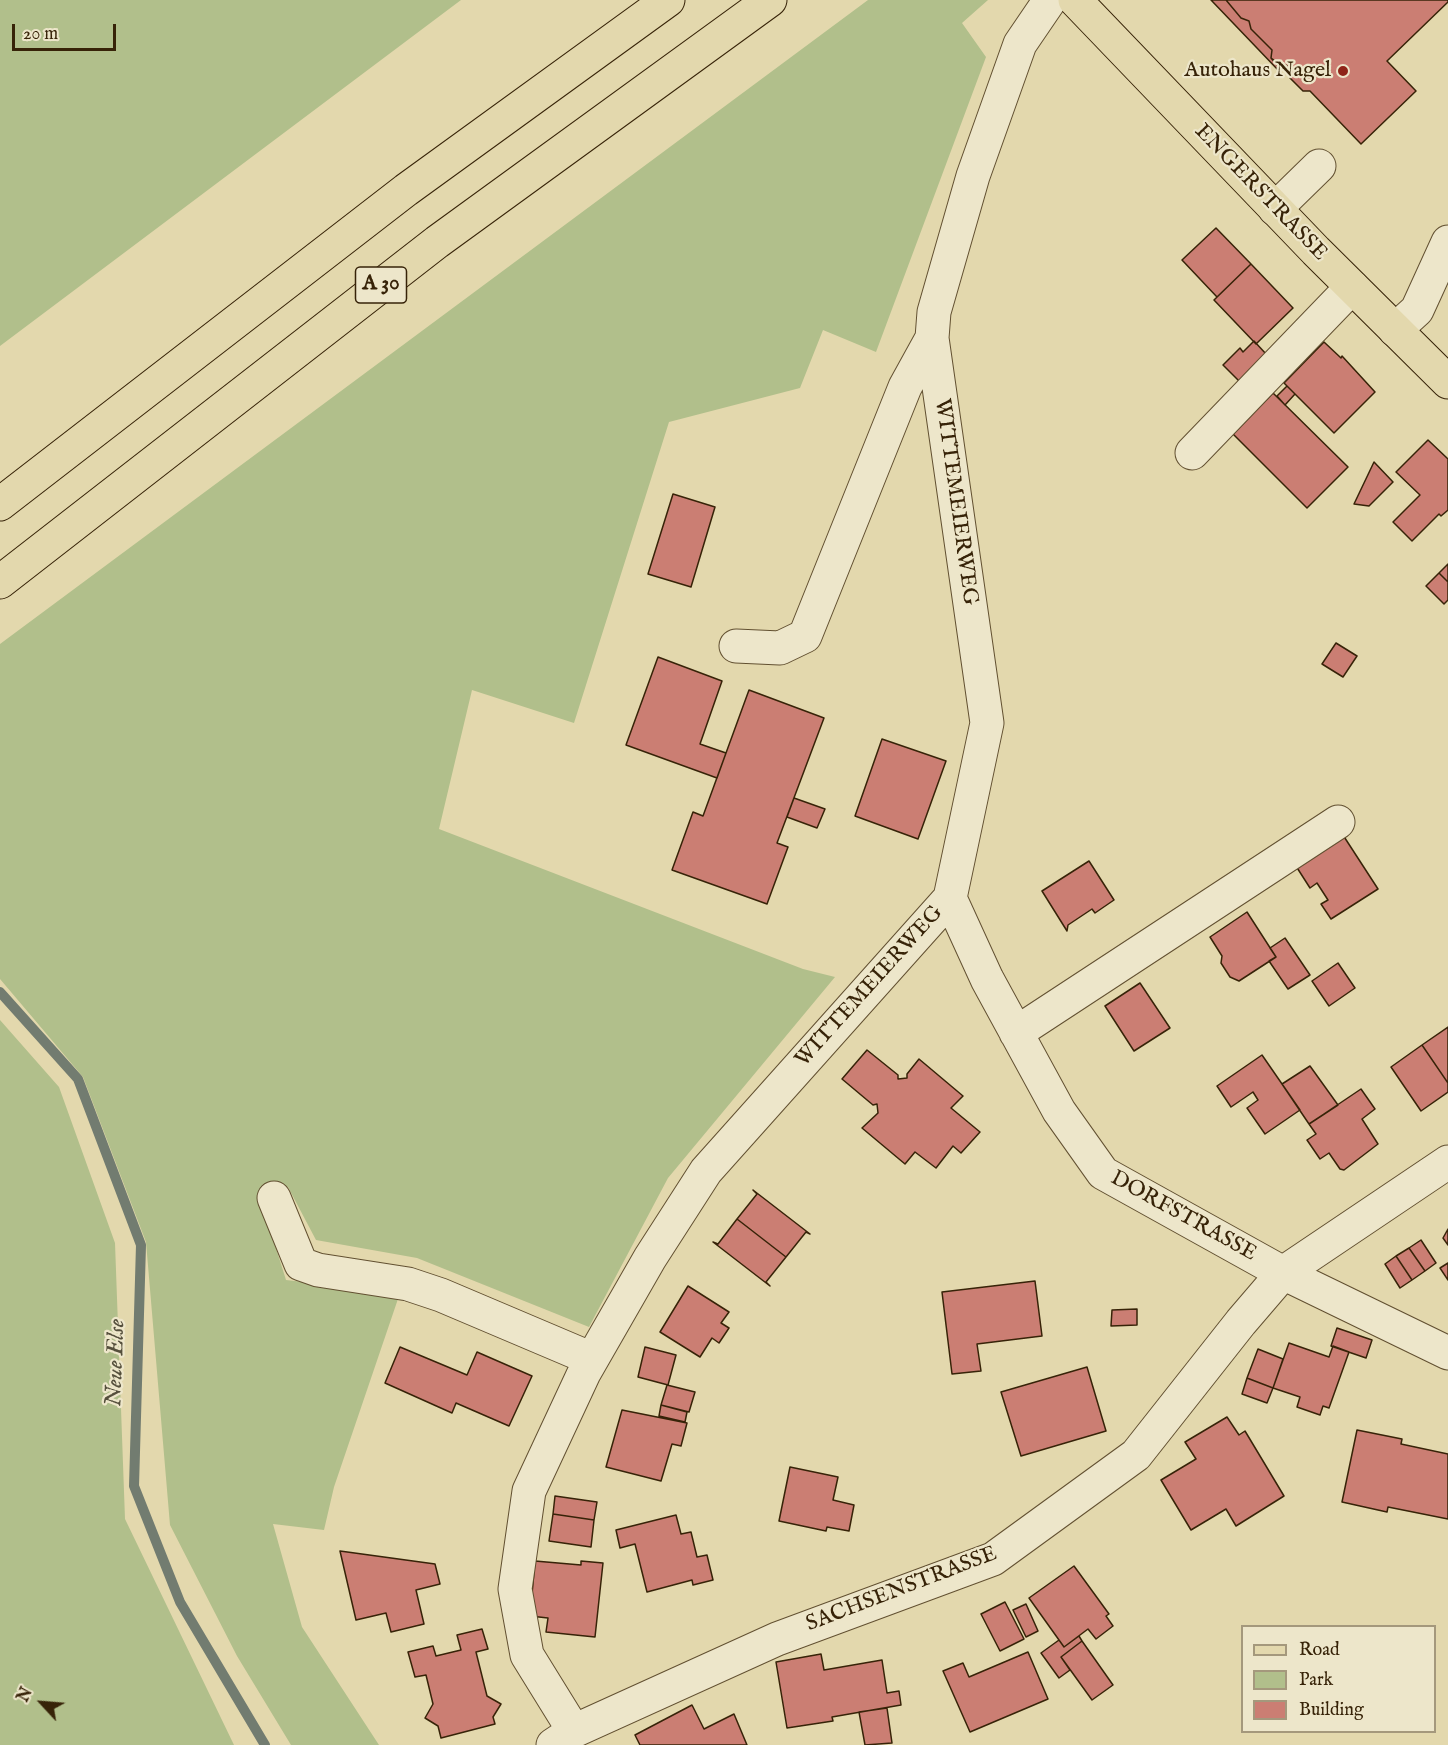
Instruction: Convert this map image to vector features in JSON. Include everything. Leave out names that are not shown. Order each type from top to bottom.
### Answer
[{"type":"main road","name":"A 30","points":[[0,504],[406,190],[668,0]]},
{"type":"main road","name":"A 30","points":[[0,582],[437,242],[770,0]]},
{"type":"main road","name":"ENGERSTRASSE","points":[[1075,0],[1275,209],[1448,382]]},
{"type":"street","name":"WITTEMEIERWEG","points":[[564,1738],[527,1655],[515,1589],[530,1491],[592,1359],[650,1258],[706,1171],[950,898],[987,723],[932,338],[934,312],[974,176],[1020,44],[1050,0]]},
{"type":"street","points":[[1275,209],[1319,166]]},
{"type":"street","points":[[1395,330],[1417,310],[1448,242]]},
{"type":"street","points":[[1192,453],[1352,287]]},
{"type":"street","points":[[736,646],[780,648],[805,636],[905,387],[932,338]]},
{"type":"street","points":[[1016,1033],[1338,822]]},
{"type":"street","name":"DORFSTRASSE","points":[[950,898],[987,979],[1059,1111],[1103,1173],[1283,1273],[1448,1353]]},
{"type":"street","name":"SACHSENSTRASSE","points":[[564,1738],[777,1639],[993,1559],[1136,1455],[1241,1322],[1283,1273],[1448,1162]]},
{"type":"street","points":[[274,1198],[301,1264],[318,1270],[408,1284],[441,1295],[592,1359]]},
{"type":"green space","points":[[0,0],[461,0],[0,346]]},
{"type":"green space","points":[[868,0],[988,0],[962,23],[986,57],[876,352],[823,330],[800,388],[669,422],[574,723],[472,690],[439,829],[803,969],[835,977],[668,1178],[589,1327],[417,1258],[316,1240],[288,1187],[260,1197],[286,1280],[400,1293],[334,1487],[324,1530],[273,1524],[302,1627],[379,1745],[291,1745],[237,1656],[170,1525],[146,1242],[83,1077],[0,979],[0,644]]},
{"type":"green space","points":[[0,1020],[59,1087],[115,1243],[125,1519],[234,1745],[0,1745]]},
{"type":"building","points":[[1211,0],[1226,0],[1241,18],[1249,21],[1251,29],[1272,50],[1271,58],[1284,67],[1279,71]]},
{"type":"building","name":"Autohaus Nagel","points":[[1226,0],[1448,0],[1448,2],[1387,61],[1416,91],[1361,144],[1310,91],[1303,91],[1290,78],[1291,70],[1286,65],[1278,66],[1271,58],[1272,50],[1251,29],[1249,21],[1241,18]]},
{"type":"building","points":[[1216,228],[1251,264],[1217,297],[1182,260]]},
{"type":"building","points":[[1251,264],[1293,308],[1256,344],[1214,300]]},
{"type":"building","points":[[1254,341],[1267,355],[1240,382],[1223,365],[1240,348],[1243,352]]},
{"type":"building","points":[[1324,342],[1341,358],[1342,356],[1375,392],[1334,433],[1284,383]]},
{"type":"building","points":[[1287,386],[1295,394],[1285,405],[1277,396]]},
{"type":"building","points":[[1273,393],[1348,467],[1307,508],[1233,434]]},
{"type":"building","points":[[1428,440],[1448,459],[1448,510],[1441,516],[1439,514],[1412,541],[1393,522],[1420,495],[1396,472]]},
{"type":"building","points":[[1374,462],[1393,482],[1369,506],[1354,504]]},
{"type":"building","points":[[673,494],[715,507],[691,587],[648,574]]},
{"type":"building","points":[[1448,564],[1448,582],[1439,573]]},
{"type":"building","points":[[1439,573],[1448,582],[1448,600],[1444,604],[1426,586]]},
{"type":"building","points":[[1336,643],[1357,656],[1343,677],[1322,664]]},
{"type":"building","points":[[658,657],[722,681],[700,744],[726,753],[717,778],[626,745]]},
{"type":"building","points":[[749,690],[824,718],[777,843],[788,847],[767,904],[672,870],[693,812],[703,816]]},
{"type":"building","points":[[882,739],[946,761],[918,839],[855,816]]},
{"type":"building","points":[[794,798],[825,809],[817,828],[787,817]]},
{"type":"building","points":[[1341,832],[1378,889],[1331,919],[1321,904],[1328,900],[1317,883],[1310,888],[1294,863]]},
{"type":"building","points":[[1089,861],[1114,900],[1095,913],[1092,909],[1068,925],[1067,931],[1042,891]]},
{"type":"building","points":[[1247,912],[1276,957],[1239,981],[1230,977],[1221,963],[1222,956],[1210,937]]},
{"type":"building","points":[[1285,938],[1310,975],[1288,989],[1269,961],[1276,957],[1270,948]]},
{"type":"building","points":[[1338,963],[1355,988],[1329,1006],[1312,981]]},
{"type":"building","points":[[1140,983],[1170,1028],[1134,1051],[1105,1006]]},
{"type":"building","points":[[1448,1027],[1448,1083],[1422,1045]]},
{"type":"building","points":[[1422,1045],[1448,1083],[1448,1092],[1421,1111],[1391,1067]]},
{"type":"building","points":[[867,1050],[898,1075],[898,1079],[907,1078],[907,1074],[919,1059],[963,1096],[951,1108],[980,1132],[961,1153],[953,1146],[936,1168],[915,1152],[905,1164],[862,1128],[878,1113],[877,1104],[873,1105],[842,1079]]},
{"type":"building","points":[[1262,1055],[1300,1110],[1265,1134],[1247,1108],[1258,1100],[1253,1092],[1231,1107],[1217,1086]]},
{"type":"building","points":[[1310,1066],[1338,1105],[1309,1124],[1282,1084]]},
{"type":"building","points":[[1361,1089],[1375,1109],[1362,1119],[1378,1144],[1344,1170],[1340,1169],[1329,1153],[1320,1159],[1307,1140],[1316,1134],[1309,1124]]},
{"type":"building","points":[[753,1190],[810,1234],[806,1232],[786,1257],[737,1219],[757,1194]]},
{"type":"building","points":[[737,1219],[786,1257],[766,1282],[770,1286],[713,1242],[718,1244]]},
{"type":"building","points":[[1448,1229],[1448,1245],[1443,1238]]},
{"type":"building","points":[[1421,1240],[1436,1263],[1425,1271],[1409,1248]]},
{"type":"building","points":[[1409,1248],[1425,1271],[1412,1280],[1396,1256]]},
{"type":"building","points":[[1396,1256],[1412,1280],[1400,1288],[1385,1264]]},
{"type":"building","points":[[1448,1263],[1448,1280],[1440,1268]]},
{"type":"building","points":[[1035,1281],[1042,1336],[977,1344],[981,1371],[952,1374],[942,1292]]},
{"type":"building","points":[[688,1286],[729,1312],[721,1323],[729,1328],[719,1343],[712,1338],[700,1357],[660,1332]]},
{"type":"building","points":[[1137,1309],[1137,1325],[1111,1326],[1112,1310]]},
{"type":"building","points":[[1337,1328],[1372,1340],[1366,1358],[1331,1346]]},
{"type":"building","points":[[1289,1343],[1329,1357],[1333,1346],[1349,1352],[1329,1408],[1323,1406],[1320,1415],[1297,1407],[1300,1397],[1273,1388]]},
{"type":"building","points":[[400,1347],[467,1375],[477,1352],[532,1376],[509,1426],[456,1403],[452,1413],[385,1383]]},
{"type":"building","points":[[645,1347],[676,1355],[668,1385],[638,1377]]},
{"type":"building","points":[[1258,1349],[1283,1359],[1273,1388],[1247,1378]]},
{"type":"building","points":[[1087,1367],[1106,1431],[1021,1456],[1001,1392]]},
{"type":"building","points":[[1247,1378],[1273,1388],[1267,1403],[1242,1394]]},
{"type":"building","points":[[667,1385],[695,1392],[689,1412],[661,1405]]},
{"type":"building","points":[[661,1405],[687,1412],[685,1422],[659,1416]]},
{"type":"building","points":[[622,1410],[687,1423],[681,1446],[672,1444],[661,1481],[606,1467]]},
{"type":"building","points":[[1227,1417],[1239,1435],[1245,1431],[1284,1496],[1236,1526],[1226,1509],[1191,1530],[1161,1480],[1196,1459],[1185,1442]]},
{"type":"building","points":[[1357,1430],[1402,1439],[1401,1444],[1448,1454],[1448,1519],[1388,1507],[1387,1512],[1342,1502]]},
{"type":"building","points":[[790,1467],[838,1477],[833,1500],[854,1505],[849,1531],[827,1527],[826,1531],[779,1521]]},
{"type":"building","points":[[555,1496],[597,1502],[594,1520],[553,1514]]},
{"type":"building","points":[[553,1514],[594,1520],[591,1547],[549,1541]]},
{"type":"building","points":[[676,1515],[681,1534],[691,1532],[697,1557],[707,1555],[713,1580],[693,1585],[692,1580],[647,1592],[635,1544],[620,1548],[616,1530]]},
{"type":"building","points":[[340,1551],[435,1564],[440,1584],[416,1590],[424,1624],[391,1632],[386,1613],[356,1620]]},
{"type":"building","points":[[535,1561],[581,1565],[581,1561],[603,1563],[595,1637],[546,1632],[548,1618],[530,1616]]},
{"type":"building","points":[[1074,1566],[1109,1614],[1106,1616],[1113,1626],[1096,1639],[1088,1629],[1064,1647],[1029,1598]]},
{"type":"building","points":[[1005,1602],[1024,1639],[1000,1651],[981,1614]]},
{"type":"building","points":[[1026,1604],[1038,1631],[1026,1637],[1013,1610]]},
{"type":"building","points":[[482,1629],[488,1649],[476,1652],[487,1696],[501,1704],[493,1717],[495,1724],[441,1738],[438,1726],[425,1718],[433,1704],[426,1675],[415,1677],[408,1652],[433,1646],[436,1656],[461,1650],[457,1635]]},
{"type":"building","points":[[1079,1636],[1082,1641],[1061,1657],[1070,1670],[1059,1678],[1041,1653],[1059,1640],[1064,1647]]},
{"type":"building","points":[[1082,1641],[1113,1685],[1092,1700],[1061,1657]]},
{"type":"building","points":[[1028,1652],[1048,1699],[970,1732],[943,1671],[963,1663],[969,1677]]},
{"type":"building","points":[[821,1654],[824,1670],[882,1660],[887,1693],[899,1691],[901,1705],[832,1717],[833,1721],[787,1728],[776,1662]]},
{"type":"building","points":[[692,1705],[704,1729],[734,1714],[747,1745],[640,1745],[635,1735]]},
{"type":"building","points":[[887,1708],[892,1743],[865,1745],[859,1712]]},
{"type":"waterway","name":"Neue Else","points":[[0,992],[78,1079],[141,1245],[134,1486],[180,1602],[265,1745]]},
{"type":"place","name":"Autohaus Nagel","points":[[1343,71]]}]
